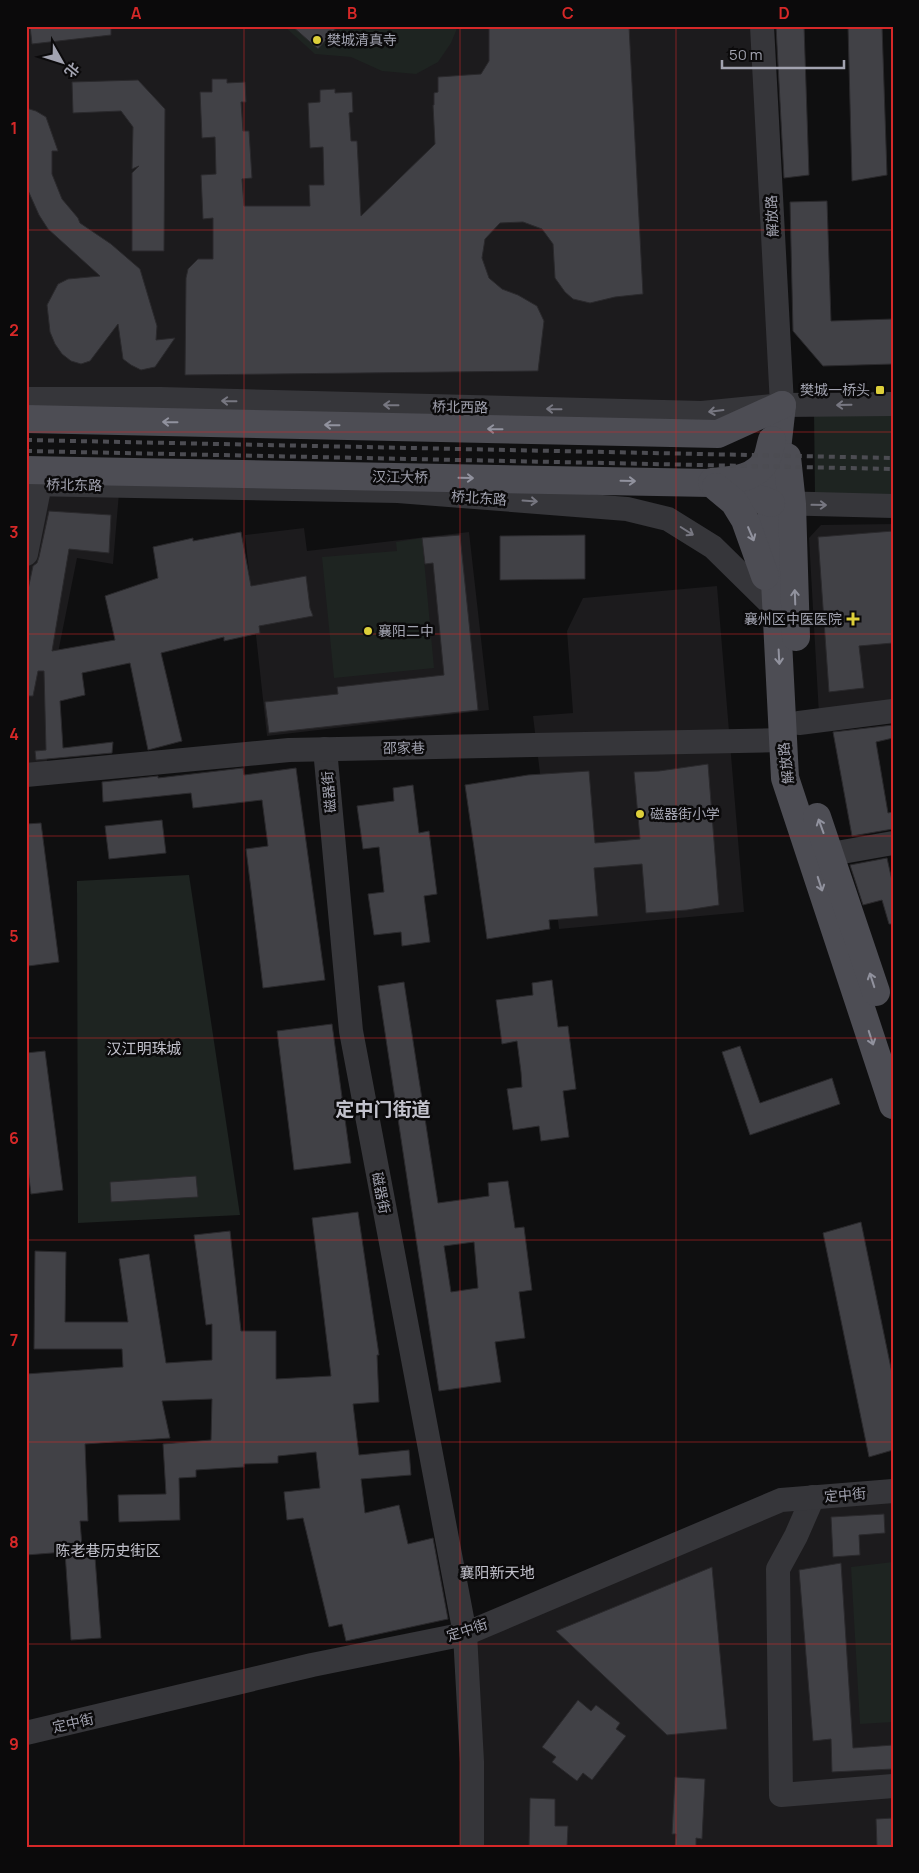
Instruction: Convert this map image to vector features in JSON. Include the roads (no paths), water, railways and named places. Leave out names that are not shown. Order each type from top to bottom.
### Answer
[{"type":"main road","points":[[26,419],[718,434],[782,405]]},
{"type":"main road","points":[[711,482],[741,479],[754,473],[766,460],[782,405]]},
{"type":"main road","name":"解放路","points":[[782,405],[781,504],[776,609],[791,732],[802,777],[831,854],[893,1043]]},
{"type":"main road","name":"汉江大桥","points":[[31,479],[711,482],[781,504]]},
{"type":"main road","points":[[711,482],[734,502],[745,520],[754,541],[776,609]]},
{"type":"main road","name":"解放路","points":[[781,504],[791,732],[785,778],[893,1105]]},
{"type":"street","name":"解放路","points":[[762,26],[782,405]]},
{"type":"street","name":"桥北西路","points":[[26,399],[160,399],[702,413],[782,405],[893,404]]},
{"type":"street","points":[[26,554],[31,479]]},
{"type":"street","name":"桥北东路","points":[[31,479],[398,491],[627,509],[668,519],[713,547],[776,609]]},
{"type":"street","points":[[781,504],[893,506]]},
{"type":"street","name":"邵家巷","points":[[26,775],[289,750],[791,732],[893,711]]},
{"type":"street","name":"磁器街","points":[[325,749],[350,1031],[465,1634],[472,1762],[472,1847]]},
{"type":"street","points":[[831,854],[893,843]]},
{"type":"street","name":"定中街","points":[[26,1733],[312,1666],[465,1634],[780,1500],[893,1491]]},
{"type":"street","points":[[813,1497],[796,1536],[778,1569],[781,1795],[893,1786]]},
{"type":"railway","points":[[26,440],[893,458]]},
{"type":"railway","points":[[26,451],[893,469]]},
{"type":"place","name":"樊城清真寺","points":[[317,40]]},
{"type":"place","name":"樊城一桥头","points":[[880,390]]},
{"type":"place","name":"襄州区中医医院","points":[[853,619]]},
{"type":"place","name":"襄阳二中","points":[[368,631]]},
{"type":"place","name":"磁器街小学","points":[[640,814]]},
{"type":"district","name":"汉江明珠城","points":[[144,1049]]},
{"type":"district","name":"定中门街道","points":[[383,1109]]},
{"type":"district","name":"陈老巷历史街区","points":[[108,1551]]},
{"type":"district","name":"襄阳新天地","points":[[497,1573]]}]
